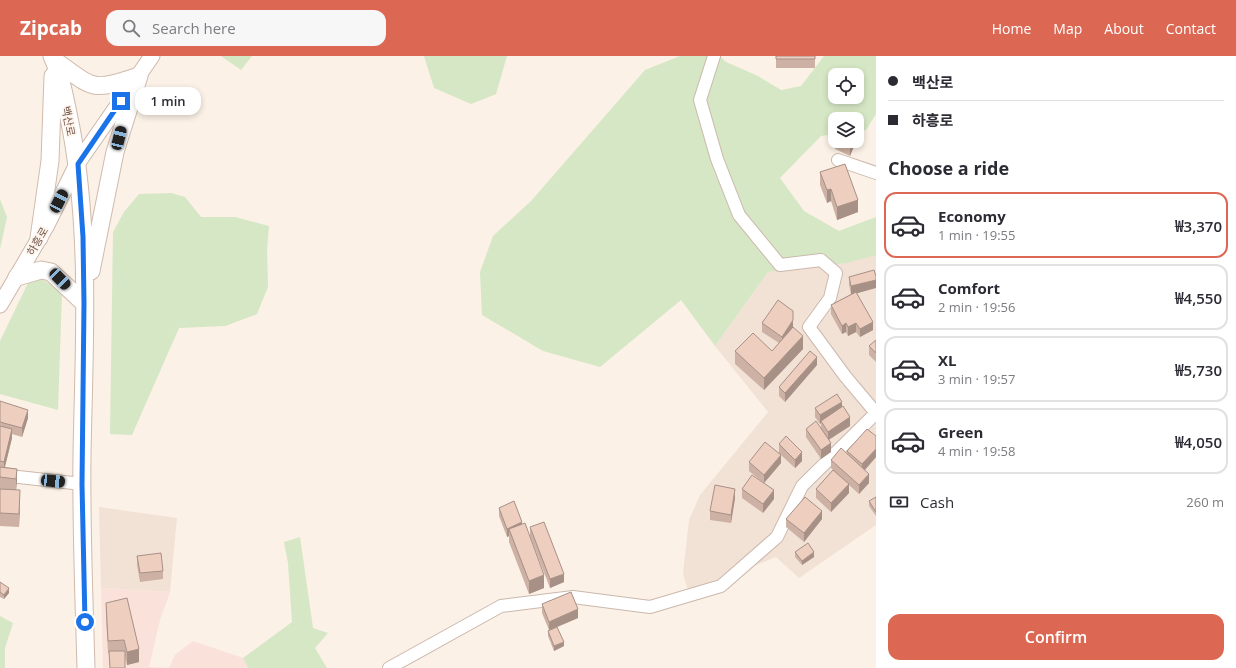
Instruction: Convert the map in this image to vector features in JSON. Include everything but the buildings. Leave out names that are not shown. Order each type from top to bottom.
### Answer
[{"type":"main road","points":[[53,58],[89,85],[98,87],[139,76]]},
{"type":"main road","points":[[39,238],[50,161],[53,58]]},
{"type":"main road","name":"백산로","points":[[53,58],[66,106],[78,164],[83,237],[84,303],[82,484],[86,668]]},
{"type":"main road","points":[[84,303],[115,152],[139,76]]},
{"type":"main road","points":[[17,277],[41,270],[51,272],[84,303]]},
{"type":"street","name":"하흥로","points":[[0,305],[39,238],[78,164],[152,56]]},
{"type":"street","points":[[389,668],[501,606],[574,597],[650,607],[720,586],[777,537],[802,486],[876,413],[845,376],[809,327],[830,298],[836,272],[821,260],[780,264],[739,215],[716,159],[700,100],[714,56]]},
{"type":"street","points":[[838,160],[876,173]]},
{"type":"street","points":[[0,475],[82,484]]},
{"type":"shaded area","points":[[876,254],[876,525],[799,578],[776,557],[689,593],[683,574],[689,520],[700,495],[768,412],[715,346],[768,272],[842,263]]},
{"type":"shaded area","points":[[99,507],[177,518],[170,592],[101,588]]},
{"type":"shaded area","points":[[101,588],[170,592],[160,620],[149,667],[169,668],[103,668]]},
{"type":"shaded area","points":[[193,641],[243,658],[248,668],[169,668],[175,655]]},
{"type":"green space","points":[[221,56],[252,56],[241,70]]},
{"type":"green space","points":[[424,56],[507,56],[496,94],[471,104],[434,88]]},
{"type":"green space","points":[[680,56],[720,56],[726,62],[758,76],[781,90],[801,86],[824,56],[876,56],[876,114],[866,130],[864,130],[864,112],[828,112],[828,135],[821,136],[780,178],[804,211],[839,231],[876,217],[876,255],[846,263],[768,272],[715,346],[681,300],[600,367],[543,351],[482,315],[480,272],[493,236],[531,201],[645,70]]},
{"type":"green space","points":[[171,193],[185,197],[201,217],[235,217],[269,226],[267,250],[268,287],[257,314],[225,326],[179,328],[132,435],[110,434],[113,232],[124,212],[139,194]]},
{"type":"green space","points":[[0,199],[7,217],[0,249]]},
{"type":"green space","points":[[42,279],[62,292],[58,410],[0,394],[0,341],[28,283]]},
{"type":"green space","points":[[300,537],[313,628],[328,633],[315,648],[327,668],[248,668],[243,658],[292,622],[288,563],[284,542]]},
{"type":"green space","points":[[0,616],[13,623],[5,648],[5,668],[0,668]]},
{"type":"route","points":[[85,622],[82,484],[84,303],[83,237],[78,164],[121,101]]}]
